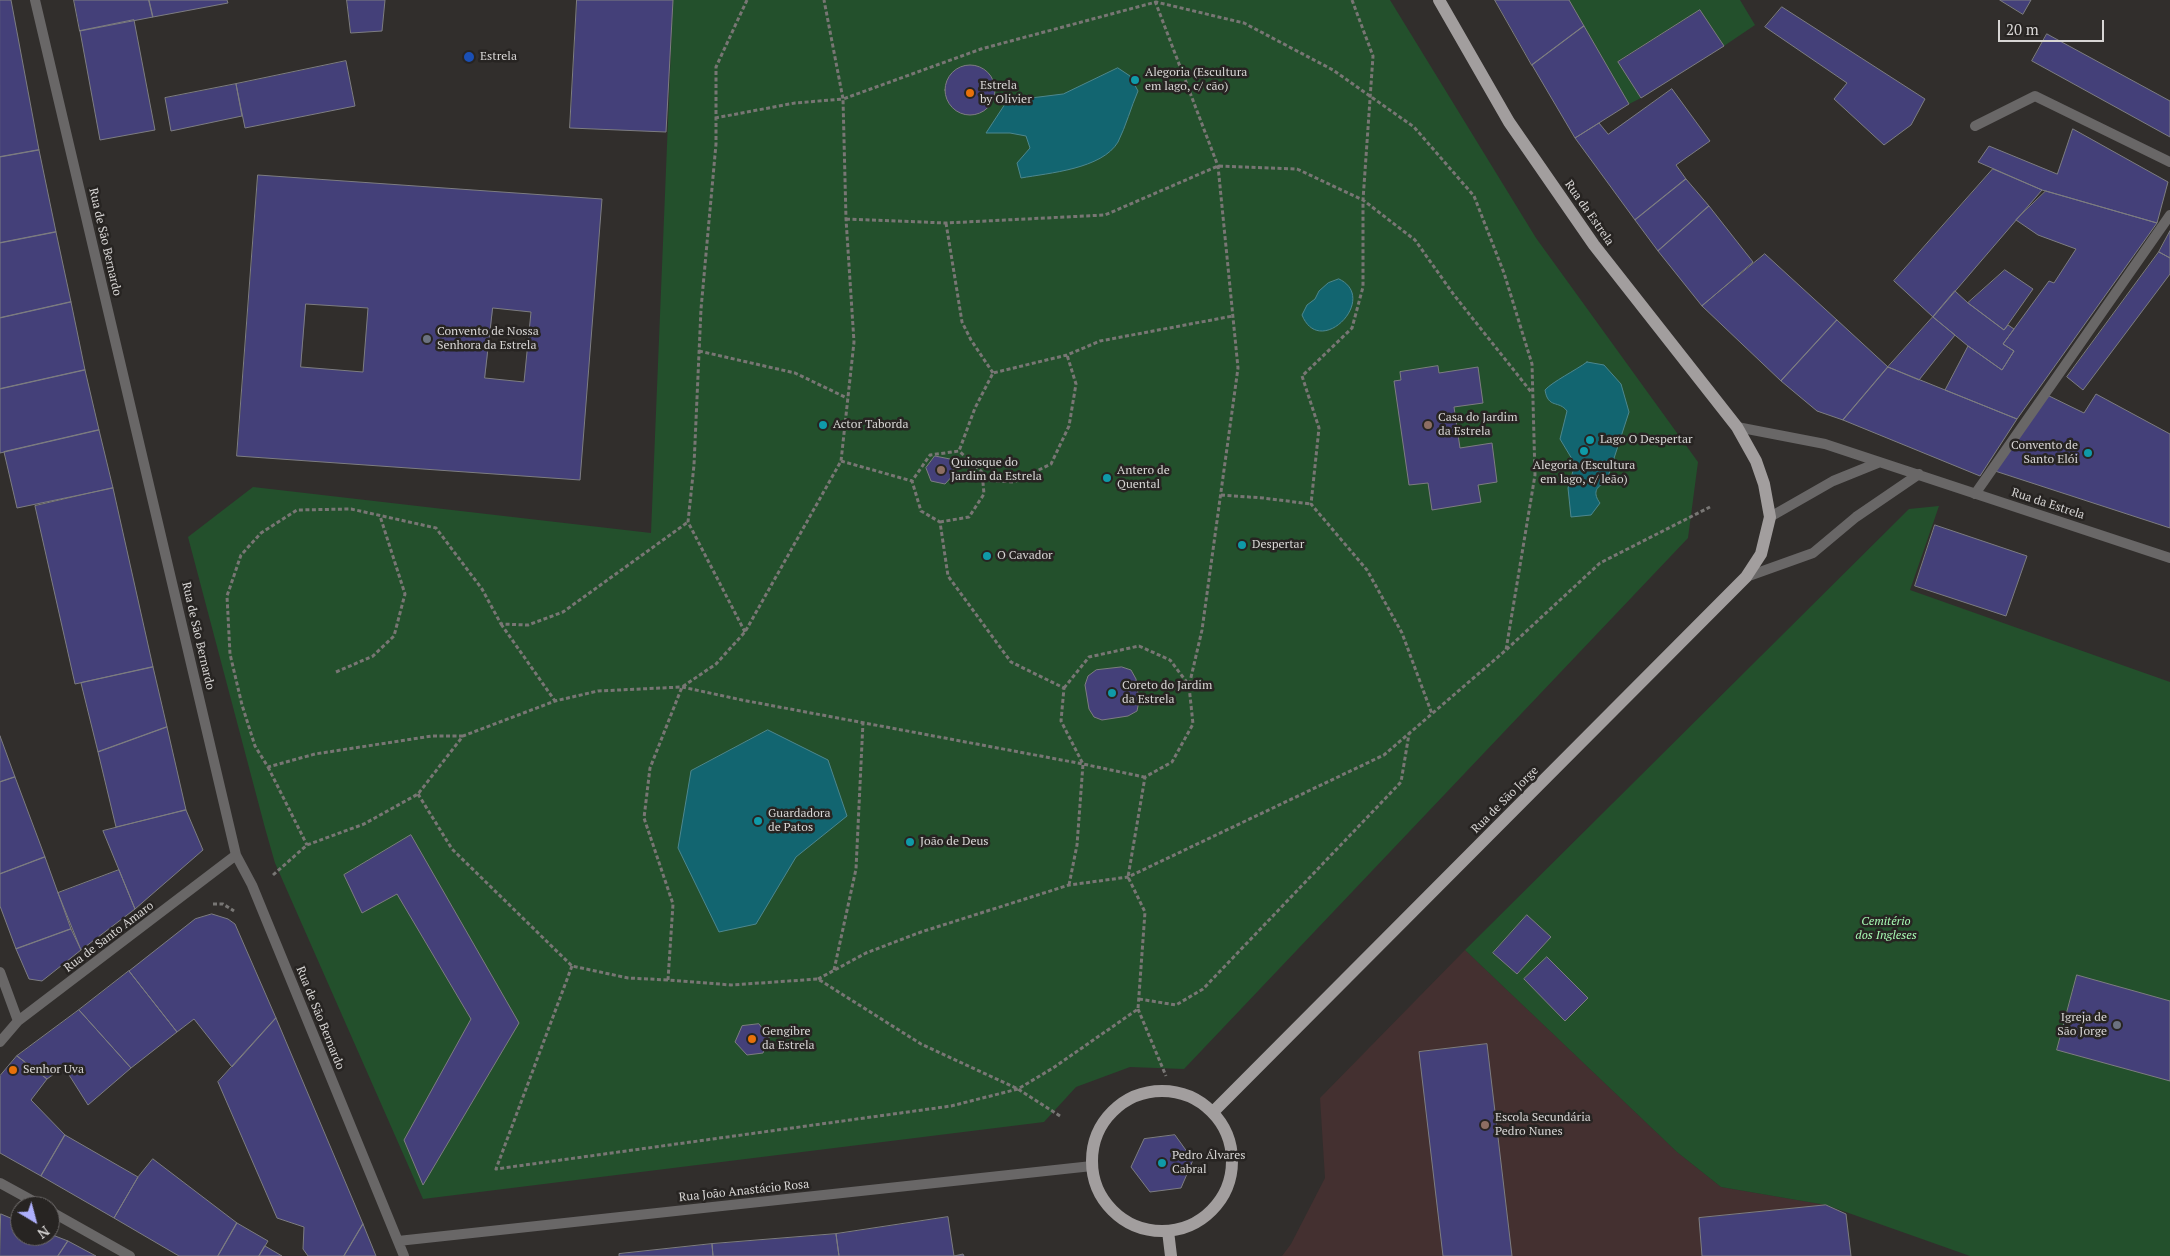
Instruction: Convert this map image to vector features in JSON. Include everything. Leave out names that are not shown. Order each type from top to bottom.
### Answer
[{"type":"main road","name":"Rua da Estrela","points":[[1439,0],[1509,122],[1594,245],[1737,427],[1756,461],[1764,484]]},
{"type":"main road","name":"Rua de São Jorge","points":[[1213,1112],[1746,577],[1761,554],[1770,518],[1764,484]]},
{"type":"main road","points":[[1172,1092],[1194,1098],[1213,1112],[1225,1130],[1232,1152],[1231,1174],[1224,1195],[1209,1213],[1190,1225],[1168,1231],[1146,1229],[1125,1221],[1109,1207],[1097,1188],[1092,1166],[1094,1143],[1104,1121],[1124,1102],[1147,1093],[1172,1092]]},
{"type":"main road","points":[[1168,1231],[1171,1256]]},
{"type":"street","name":"Rua de São Bernardo","points":[[35,0],[236,855],[252,885],[404,1256]]},
{"type":"street","points":[[1975,126],[2035,96],[2170,162]]},
{"type":"street","points":[[1975,494],[2170,215]]},
{"type":"street","name":"Rua da Estrela","points":[[1737,427],[1825,444],[2170,558]]},
{"type":"street","points":[[1770,518],[1832,481],[1880,462]]},
{"type":"street","points":[[1746,577],[1813,553],[1856,518],[1919,474]]},
{"type":"street","name":"Rua de Santo Amaro","points":[[0,1042],[18,1021],[236,855]]},
{"type":"street","points":[[0,972],[18,1021]]},
{"type":"street","name":"Rua João Anastácio Rosa","points":[[398,1241],[1092,1166]]},
{"type":"street","points":[[0,1183],[24,1196]]},
{"type":"street","points":[[60,1217],[130,1256]]},
{"type":"path","points":[[745,632],[688,522],[694,465],[701,309],[716,144],[716,67],[747,0]]},
{"type":"path","points":[[668,980],[673,904],[644,818],[650,768],[682,687],[716,664],[745,632],[841,461],[854,342],[846,218],[843,99],[824,0]]},
{"type":"path","points":[[1311,504],[1319,428],[1302,376],[1352,328],[1363,287],[1363,200],[1373,56],[1352,0]]},
{"type":"path","points":[[716,118],[795,103],[843,99],[981,49],[1155,1],[1244,23],[1333,70],[1414,127],[1474,196],[1504,273],[1532,364],[1535,475],[1506,650]]},
{"type":"path","points":[[268,768],[315,754],[432,736],[463,736],[554,701],[598,691],[682,687],[1145,777],[1172,762],[1193,724],[1189,686],[1202,630],[1238,368],[1218,166],[1155,1]]},
{"type":"path","points":[[846,218],[946,223],[1105,215],[1218,166],[1296,169],[1363,200],[1415,240],[1454,295],[1533,393]]},
{"type":"path","points":[[946,223],[962,322],[971,340],[993,373]]},
{"type":"path","points":[[993,373],[1067,355],[1100,341],[1233,316]]},
{"type":"path","points":[[699,351],[795,373],[848,398]]},
{"type":"path","points":[[983,480],[1014,482],[1051,464],[1069,426],[1076,384],[1067,355]]},
{"type":"path","points":[[959,451],[976,408],[993,373]]},
{"type":"path","points":[[959,451],[982,472],[984,494],[969,517],[940,522],[921,511],[912,481],[930,454],[959,451]]},
{"type":"path","points":[[841,461],[912,481]]},
{"type":"path","points":[[1221,495],[1311,504],[1367,570],[1402,633],[1432,714]]},
{"type":"path","points":[[418,794],[452,849],[572,966],[628,978],[731,985],[818,979],[866,953],[921,932],[1069,885],[1128,877],[1384,755],[1506,650],[1600,563],[1710,507]]},
{"type":"path","points":[[307,845],[255,746],[242,705],[230,654],[227,596],[241,555],[261,533],[297,510],[351,509],[436,528],[482,589],[501,624],[554,701]]},
{"type":"path","points":[[336,672],[373,656],[394,636],[405,594],[380,515]]},
{"type":"path","points":[[501,624],[528,625],[563,612],[688,522]]},
{"type":"path","points":[[940,522],[948,576],[1011,662],[1064,688]]},
{"type":"path","points":[[1069,885],[1077,846],[1083,764],[1060,721],[1064,688],[1088,657],[1139,646],[1170,660],[1189,686]]},
{"type":"path","points":[[833,970],[856,869],[863,722]]},
{"type":"path","points":[[1139,999],[1176,1005],[1203,989],[1400,782],[1409,734]]},
{"type":"path","points":[[271,877],[307,845],[364,824],[418,794],[463,736]]},
{"type":"path","points":[[1145,777],[1128,877],[1145,912],[1138,1009],[1166,1076]]},
{"type":"path","points":[[205,906],[223,904],[234,911]]},
{"type":"path","points":[[572,966],[496,1169],[952,1106],[1018,1089],[1053,1068],[1138,1009]]},
{"type":"path","points":[[818,979],[921,1044],[1018,1089],[1060,1116]]},
{"type":"shaded area","name":"Escola Secundária Pedro Nunes","points":[[1465,950],[1677,1152],[1721,1187],[1826,1205],[1846,1214],[1851,1256],[1282,1256],[1291,1244],[1325,1178],[1320,1098]]},
{"type":"green space","points":[[673,0],[1390,0],[1536,238],[1698,462],[1688,538],[1184,1069],[1130,1067],[1076,1087],[1044,1122],[423,1199],[275,863],[188,537],[253,487],[651,533]]},
{"type":"green space","points":[[1569,0],[1740,0],[1755,25],[1724,46],[1700,10],[1618,61],[1641,98],[1629,104]]},
{"type":"green space","name":"Cemitério dos Ingleses","points":[[1939,506],[1910,590],[2170,682],[2170,1256],[1970,1256],[1826,1205],[1721,1187],[1677,1152],[1465,950],[1909,509]]},
{"type":"water","points":[[1118,68],[1130,76],[1138,91],[1118,142],[1110,151],[1088,164],[1060,172],[1021,178],[1017,163],[1030,148],[1026,136],[1010,133],[986,133],[1007,101],[1063,94]]},
{"type":"water","points":[[1339,279],[1350,288],[1353,299],[1350,311],[1343,321],[1332,328],[1321,331],[1310,327],[1302,315],[1307,305],[1315,299],[1319,291],[1328,283]]},
{"type":"water","name":"Lago O Despertar","points":[[1587,362],[1604,365],[1621,384],[1629,412],[1606,483],[1599,486],[1596,491],[1596,496],[1600,503],[1591,515],[1571,517],[1568,488],[1575,464],[1560,439],[1567,411],[1551,402],[1546,396],[1545,390]]},
{"type":"water","points":[[768,730],[828,760],[847,816],[796,857],[756,924],[719,932],[678,848],[691,771]]},
{"type":"building","points":[[0,0],[11,0],[39,150],[0,157]]},
{"type":"building","points":[[74,0],[149,0],[153,17],[80,31]]},
{"type":"building","points":[[149,0],[227,0],[228,3],[153,17]]},
{"type":"building","points":[[347,0],[385,0],[382,31],[351,33]]},
{"type":"building","points":[[577,0],[673,0],[666,132],[570,128]]},
{"type":"building","points":[[1495,0],[1569,0],[1584,26],[1532,65]]},
{"type":"building","points":[[2000,0],[2031,0],[2023,14]]},
{"type":"building","points":[[1782,7],[1925,99],[1911,125],[1884,145],[1834,99],[1847,83],[1765,27]]},
{"type":"building","points":[[1700,10],[1724,46],[1641,98],[1618,62]]},
{"type":"building","points":[[134,20],[155,130],[100,140],[80,31]]},
{"type":"building","points":[[1584,26],[1629,104],[1575,138],[1532,65]]},
{"type":"building","points":[[2047,34],[2170,101],[2170,137],[2032,61]]},
{"type":"building","points":[[346,61],[355,106],[245,128],[236,84]]},
{"type":"building","name":"Estrela by Olivier","points":[[970,65],[988,72],[995,90],[988,108],[970,115],[952,108],[945,90],[952,72]]},
{"type":"building","points":[[236,84],[242,116],[171,131],[165,98]]},
{"type":"building","points":[[1672,89],[1710,141],[1676,165],[1686,179],[1635,220],[1575,138],[1599,123],[1608,134]]},
{"type":"building","points":[[2073,129],[2168,182],[2157,223],[2042,190],[1978,162],[1989,146],[2057,174]]},
{"type":"building","points":[[39,150],[56,232],[0,243],[0,157]]},
{"type":"building","points":[[1993,169],[2042,190],[1933,317],[1894,281]]},
{"type":"building","name":"Convento de Nossa Senhora da Estrela","points":[[258,175],[602,199],[580,480],[237,456]],"holes":[[[306,304],[368,308],[363,372],[301,367]],[[493,308],[531,312],[524,382],[485,378]]]},
{"type":"building","points":[[1686,179],[1709,206],[1658,251],[1635,220]]},
{"type":"building","points":[[2046,191],[2157,223],[2017,419],[1945,390],[1968,346],[2002,370],[2014,351],[2003,344],[2049,281],[2054,283],[2076,249],[2038,235],[2016,220]]},
{"type":"building","points":[[1709,206],[1753,262],[1702,306],[1658,251]]},
{"type":"building","points":[[2170,231],[2170,258],[2159,252]]},
{"type":"building","points":[[56,232],[71,302],[0,318],[0,243]]},
{"type":"building","points":[[2159,252],[2170,258],[2170,274],[2083,390],[2067,377]]},
{"type":"building","points":[[1765,254],[1837,320],[1781,381],[1702,306]]},
{"type":"building","points":[[2005,270],[2033,289],[2004,330],[1968,303]]},
{"type":"building","points":[[1955,291],[2004,330],[2008,325],[2014,329],[2003,344],[2014,351],[2002,370],[1968,346],[1933,317]]},
{"type":"building","points":[[71,302],[85,370],[0,389],[0,318]]},
{"type":"building","points":[[1933,317],[1955,335],[1919,380],[1888,367]]},
{"type":"building","points":[[1837,320],[1888,367],[1843,420],[1817,411],[1781,381]]},
{"type":"building","name":"Casa do Jardim da Estrela","points":[[1438,366],[1439,373],[1478,367],[1483,403],[1454,407],[1460,448],[1492,443],[1497,482],[1478,485],[1481,502],[1432,510],[1428,483],[1409,485],[1394,381],[1401,380],[1400,372]]},
{"type":"building","points":[[1888,367],[2017,419],[1980,476],[1843,420]]},
{"type":"building","points":[[85,370],[99,430],[0,453],[0,389]]},
{"type":"building","name":"Convento de Santo Elói","points":[[2045,394],[2084,413],[2096,394],[2170,434],[2170,528],[1995,471]]},
{"type":"building","points":[[99,430],[113,488],[17,508],[4,452]]},
{"type":"building","name":"Quiosque do Jardim da Estrela","points":[[935,456],[950,459],[955,473],[945,484],[931,481],[926,468]]},
{"type":"building","points":[[113,488],[153,667],[75,684],[35,506]]},
{"type":"building","points":[[1935,525],[2027,556],[2006,616],[1915,586]]},
{"type":"building","points":[[153,667],[167,727],[98,752],[81,683]]},
{"type":"building","name":"Coreto do Jardim da Estrela","points":[[1122,667],[1131,670],[1136,679],[1139,701],[1137,711],[1128,716],[1102,720],[1094,717],[1089,709],[1085,685],[1088,676],[1096,670]]},
{"type":"building","points":[[167,727],[186,810],[116,827],[98,752]]},
{"type":"building","points":[[0,736],[15,777],[0,782]]},
{"type":"building","points":[[15,777],[45,857],[0,874],[0,782]]},
{"type":"building","points":[[186,810],[203,850],[135,909],[103,831]]},
{"type":"building","points":[[411,835],[519,1023],[423,1185],[404,1140],[471,1019],[397,894],[362,913],[344,875]]},
{"type":"building","points":[[45,857],[71,929],[16,949],[0,906],[0,874]]},
{"type":"building","points":[[119,870],[135,909],[81,950],[58,893]]},
{"type":"building","points":[[212,914],[228,919],[235,924],[276,1018],[232,1067],[194,1019],[177,1032],[129,971],[195,919]]},
{"type":"building","points":[[1527,915],[1551,937],[1517,974],[1493,953]]},
{"type":"building","points":[[71,929],[81,950],[42,981],[29,979],[16,949]]},
{"type":"building","points":[[1547,957],[1588,998],[1565,1021],[1524,979]]},
{"type":"building","points":[[129,971],[177,1032],[131,1068],[79,1010]]},
{"type":"building","name":"Igreja de São Jorge","points":[[2077,975],[2170,1001],[2170,1081],[2057,1050]]},
{"type":"building","points":[[79,1010],[131,1068],[88,1105],[64,1067],[47,1079],[17,1056]]},
{"type":"building","points":[[276,1018],[363,1224],[344,1256],[308,1256],[303,1249],[304,1227],[277,1218],[218,1082]]},
{"type":"building","name":"Gengibre da Estrela","points":[[759,1024],[769,1037],[763,1053],[747,1055],[735,1042],[742,1026]]},
{"type":"building","points":[[1487,1044],[1512,1256],[1443,1256],[1419,1052]]},
{"type":"building","points":[[17,1056],[47,1079],[31,1100],[65,1135],[41,1176],[0,1153],[0,1076]]},
{"type":"building","points":[[65,1135],[138,1177],[114,1218],[41,1176]]},
{"type":"building","name":"Pedro Álvares Cabral","points":[[1175,1135],[1193,1160],[1181,1188],[1150,1192],[1131,1167],[1144,1139]]},
{"type":"building","points":[[153,1159],[237,1223],[218,1256],[179,1256],[114,1218],[138,1177]]},
{"type":"building","points":[[1826,1205],[1846,1214],[1851,1256],[1702,1256],[1699,1218]]},
{"type":"building","points":[[1,1214],[10,1218],[10,1246],[60,1246],[60,1238],[68,1241],[58,1256],[0,1256]]},
{"type":"building","points":[[948,1217],[954,1256],[839,1256],[836,1234]]},
{"type":"building","points":[[237,1223],[268,1241],[259,1256],[218,1256]]},
{"type":"building","points":[[363,1224],[376,1256],[344,1256]]},
{"type":"building","points":[[836,1234],[839,1256],[713,1256],[712,1244]]},
{"type":"building","points":[[68,1241],[96,1256],[58,1256]]},
{"type":"building","points":[[712,1244],[713,1256],[619,1256],[619,1254]]},
{"type":"building","points":[[265,1246],[282,1256],[259,1256]]},
{"type":"place","name":"Estrela","points":[[469,57]]},
{"type":"place","name":"Alegoria (Escultura em lago, c/ cão)","points":[[1135,80]]},
{"type":"place","name":"Estrela by Olivier","points":[[970,93]]},
{"type":"place","name":"Convento de Nossa Senhora da Estrela","points":[[427,339]]},
{"type":"place","name":"Actor Taborda","points":[[823,425]]},
{"type":"place","name":"Casa do Jardim da Estrela","points":[[1428,425]]},
{"type":"place","name":"Lago O Despertar","points":[[1590,440]]},
{"type":"place","name":"Alegoria (Escultura em lago, c/ leão)","points":[[1584,451]]},
{"type":"place","name":"Convento de Santo Elói","points":[[2088,453]]},
{"type":"place","name":"Quiosque do Jardim da Estrela","points":[[941,470]]},
{"type":"place","name":"Antero de Quental","points":[[1107,478]]},
{"type":"place","name":"Despertar","points":[[1242,545]]},
{"type":"place","name":"O Cavador","points":[[987,556]]},
{"type":"place","name":"Coreto do Jardim da Estrela","points":[[1112,693]]},
{"type":"place","name":"Guardadora de Patos","points":[[758,821]]},
{"type":"place","name":"João de Deus","points":[[910,842]]},
{"type":"place","name":"Igreja de São Jorge","points":[[2117,1025]]},
{"type":"place","name":"Gengibre da Estrela","points":[[752,1039]]},
{"type":"place","name":"Senhor Uva","points":[[13,1070]]},
{"type":"place","name":"Escola Secundária Pedro Nunes","points":[[1485,1125]]},
{"type":"place","name":"Pedro Álvares Cabral","points":[[1162,1163]]}]
